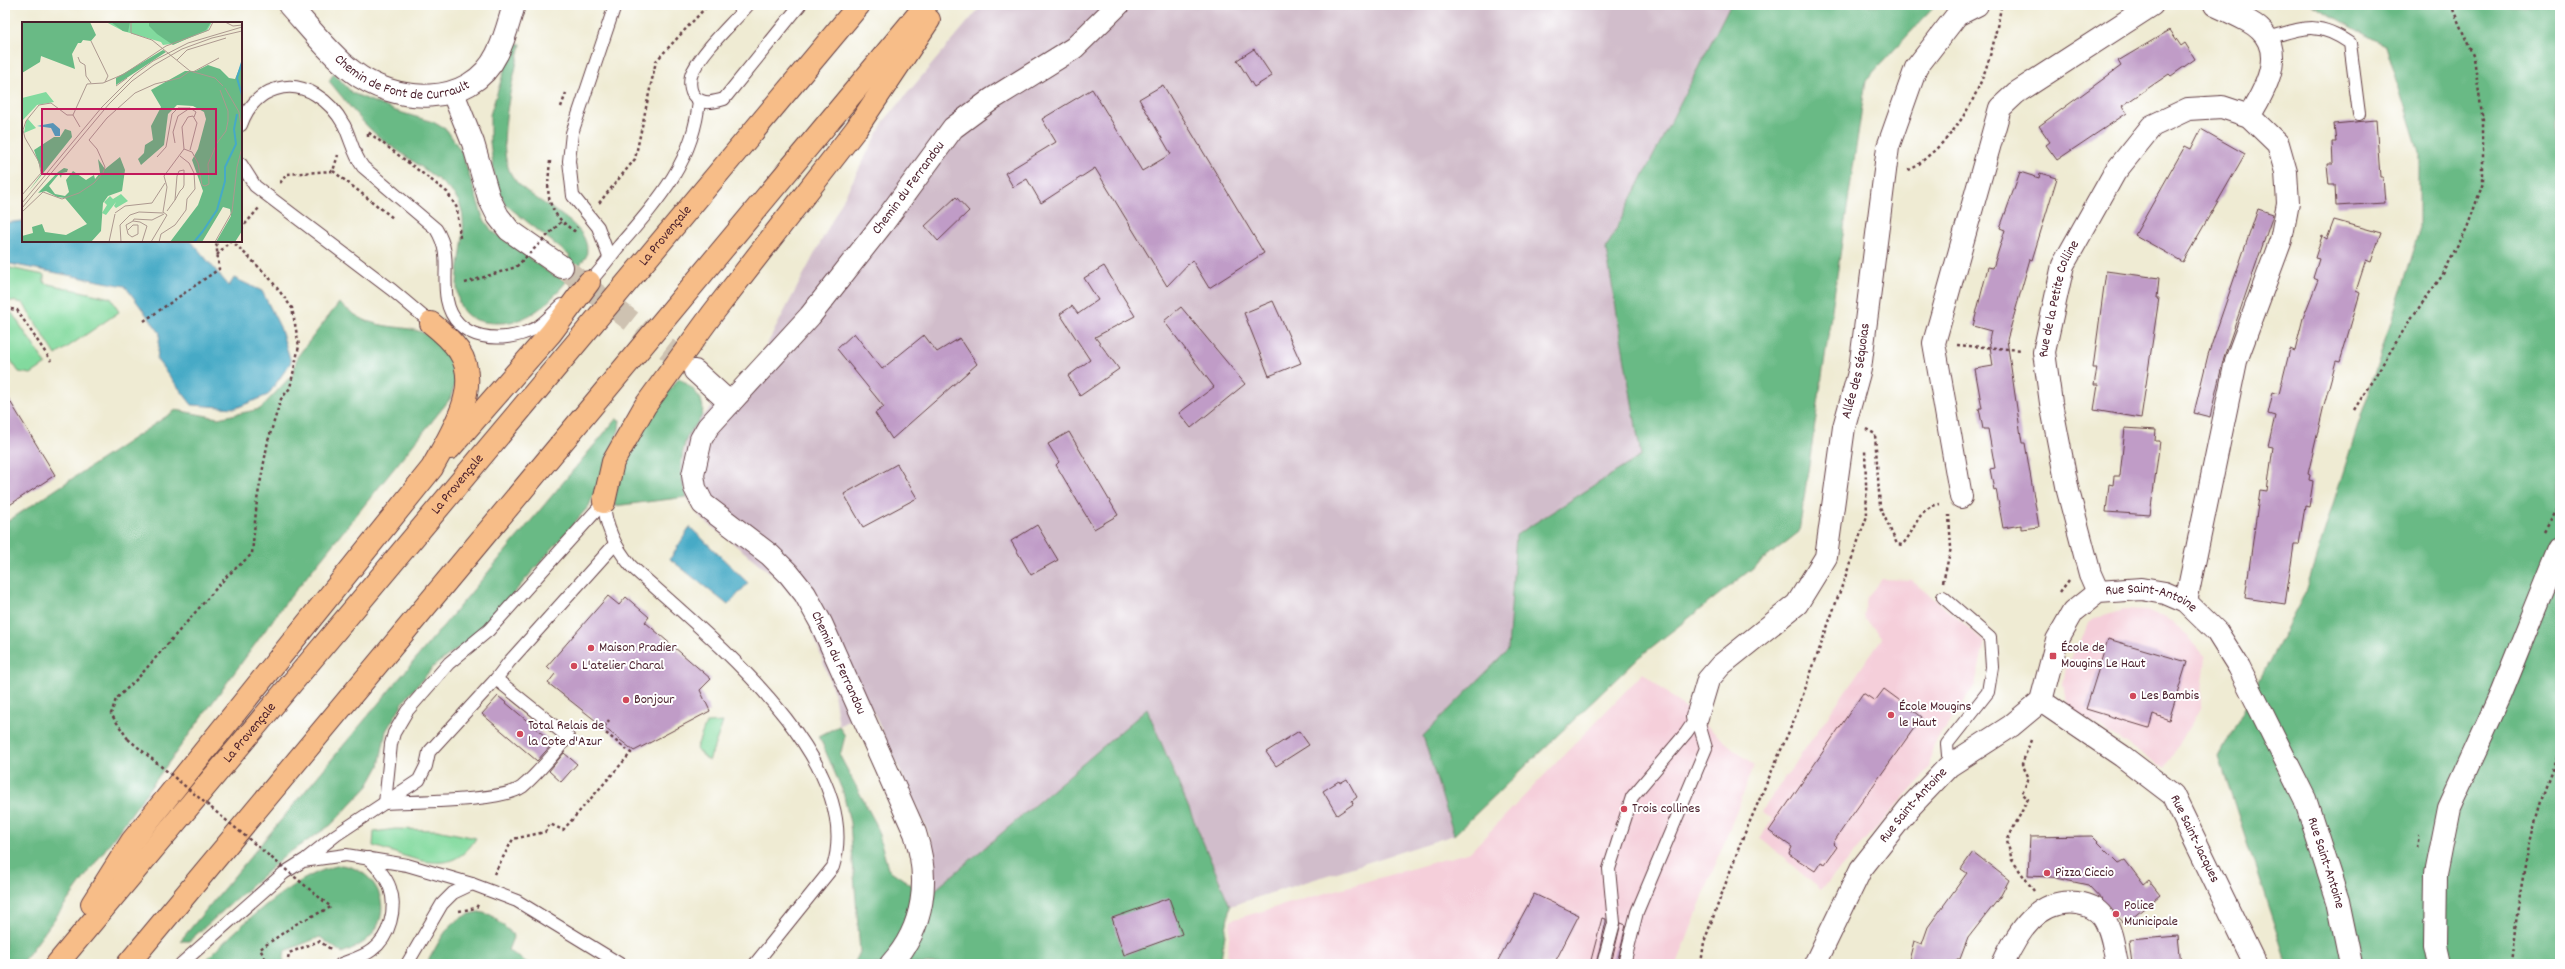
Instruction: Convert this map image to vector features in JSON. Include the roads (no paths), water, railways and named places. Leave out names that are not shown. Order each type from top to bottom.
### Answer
[{"type":"highway","name":"La Provençale","points":[[57,964],[860,5]]},
{"type":"highway","points":[[128,964],[926,5]]},
{"type":"highway","points":[[604,502],[613,462],[645,406],[713,313],[856,129],[940,5]]},
{"type":"highway","points":[[53,964],[132,841],[432,468],[551,333],[589,282]]},
{"type":"highway","points":[[431,323],[460,352],[467,374],[467,386],[458,416],[432,468]]},
{"type":"street","name":"Chemin de Font de Currault","points":[[289,5],[350,70],[372,85],[421,97],[453,93],[470,84],[486,69],[497,54],[514,5]]},
{"type":"street","name":"Chemin du Ferrandou","points":[[891,964],[900,954],[918,923],[924,889],[921,851],[915,833],[824,630],[805,594],[770,556],[703,504],[699,496],[693,474],[701,439],[730,403],[810,316],[884,222],[953,128],[992,99],[1074,48],[1118,5]]},
{"type":"street","name":"Allée des Séquoias","points":[[1697,717],[1708,680],[1722,665],[1797,604],[1826,557],[1844,427],[1860,369],[1888,147],[1916,68],[1957,15],[1977,5]]},
{"type":"street","points":[[1952,505],[1934,343],[2000,108],[2016,93],[2152,5]]},
{"type":"street","points":[[2215,5],[2249,21],[2268,38],[2273,64],[2266,89],[2249,116]]},
{"type":"street","points":[[453,93],[473,143],[489,198],[498,216],[509,230],[562,267]]},
{"type":"street","name":"Rue de la Petite Colline","points":[[2094,583],[2068,492],[2051,403],[2044,352],[2063,265],[2115,172],[2152,126],[2188,109],[2222,107],[2249,116],[2278,144],[2286,172],[2288,204],[2281,240],[2236,361],[2191,588],[2186,602]]},
{"type":"street","points":[[695,371],[730,403]]},
{"type":"street","points":[[2439,964],[2435,946],[2436,874],[2449,808],[2501,694],[2560,548]]},
{"type":"street","name":"Rue Saint-Antoine","points":[[1815,964],[1861,869],[1909,808],[1950,766],[2011,726],[2041,701],[2057,640],[2073,612],[2094,583],[2165,593],[2186,602],[2217,632],[2239,667],[2305,799],[2338,901],[2351,964]]},
{"type":"street","name":"Rue Saint-Jacques","points":[[2041,701],[2122,756],[2173,795],[2255,964]]},
{"type":"street","points":[[2003,964],[2028,920],[2045,908],[2065,902],[2090,905],[2103,918],[2113,941],[2117,964]]},
{"type":"lane","points":[[609,257],[598,227],[587,216],[573,196],[569,161],[572,133],[615,5]]},
{"type":"lane","points":[[748,5],[693,72],[691,88],[694,95],[699,100],[706,102],[724,99],[800,5]]},
{"type":"lane","points":[[2268,38],[2309,26],[2335,33],[2350,43],[2359,114]]},
{"type":"lane","points":[[242,123],[253,103],[268,91],[278,88],[298,86],[324,101],[343,124],[356,158],[363,167],[436,229],[443,241],[447,258],[447,302],[454,317],[474,334],[502,339],[520,335],[536,328],[589,282],[658,201],[688,152],[697,120],[699,100]]},
{"type":"lane","points":[[242,166],[255,186],[392,290],[431,323]]},
{"type":"lane","points":[[604,502],[605,518],[615,544],[631,566],[733,659],[774,702],[798,734],[826,785],[832,803],[839,832],[837,854],[833,867],[755,964]]},
{"type":"lane","points":[[385,803],[391,744],[396,728],[407,711],[449,663],[489,630],[604,502]]},
{"type":"lane","points":[[182,964],[284,873],[303,861],[336,835],[419,780],[426,766],[429,752],[496,679],[509,662],[615,544]]},
{"type":"lane","points":[[1943,597],[1990,638],[1992,667],[1988,692],[1947,744],[1950,766]]},
{"type":"lane","points":[[385,803],[489,796],[515,791],[529,780],[568,737],[496,679]]},
{"type":"lane","points":[[1603,964],[1614,923],[1609,870],[1632,797],[1686,733],[1697,717]]},
{"type":"lane","points":[[1624,964],[1637,912],[1706,748],[1697,717]]},
{"type":"lane","points":[[303,861],[346,855],[368,858],[472,884],[517,901],[620,964]]},
{"type":"lane","points":[[339,959],[372,950],[388,928],[392,914],[393,900],[390,886],[368,858]]},
{"type":"lane","points":[[407,964],[442,904],[453,893],[472,884]]},
{"type":"water","points":[[22,221],[22,242],[192,242],[229,286],[234,278],[262,291],[280,327],[291,362],[268,395],[236,408],[192,405],[157,360],[160,333],[125,286],[5,263],[5,223]]},
{"type":"water","points":[[690,527],[748,583],[728,605],[670,559]]},
{"type":"tunnel","points":[[562,267],[694,370]]},
{"type":"place","name":"Maison Pradier","points":[[591,648]]},
{"type":"place","name":"École de Mougins Le Haut","points":[[2053,656]]},
{"type":"place","name":"L'atelier Charal","points":[[574,666]]},
{"type":"place","name":"Les Bambis","points":[[2133,696]]},
{"type":"place","name":"Bonjour","points":[[626,700]]},
{"type":"place","name":"École Mougins le Haut","points":[[1891,715]]},
{"type":"place","name":"Total Relais de la Cote d'Azur","points":[[520,734]]},
{"type":"place","name":"Trois collines","points":[[1624,809]]},
{"type":"place","name":"Pizza Ciccio","points":[[2047,873]]},
{"type":"place","name":"Police Municipale","points":[[2116,914]]}]
